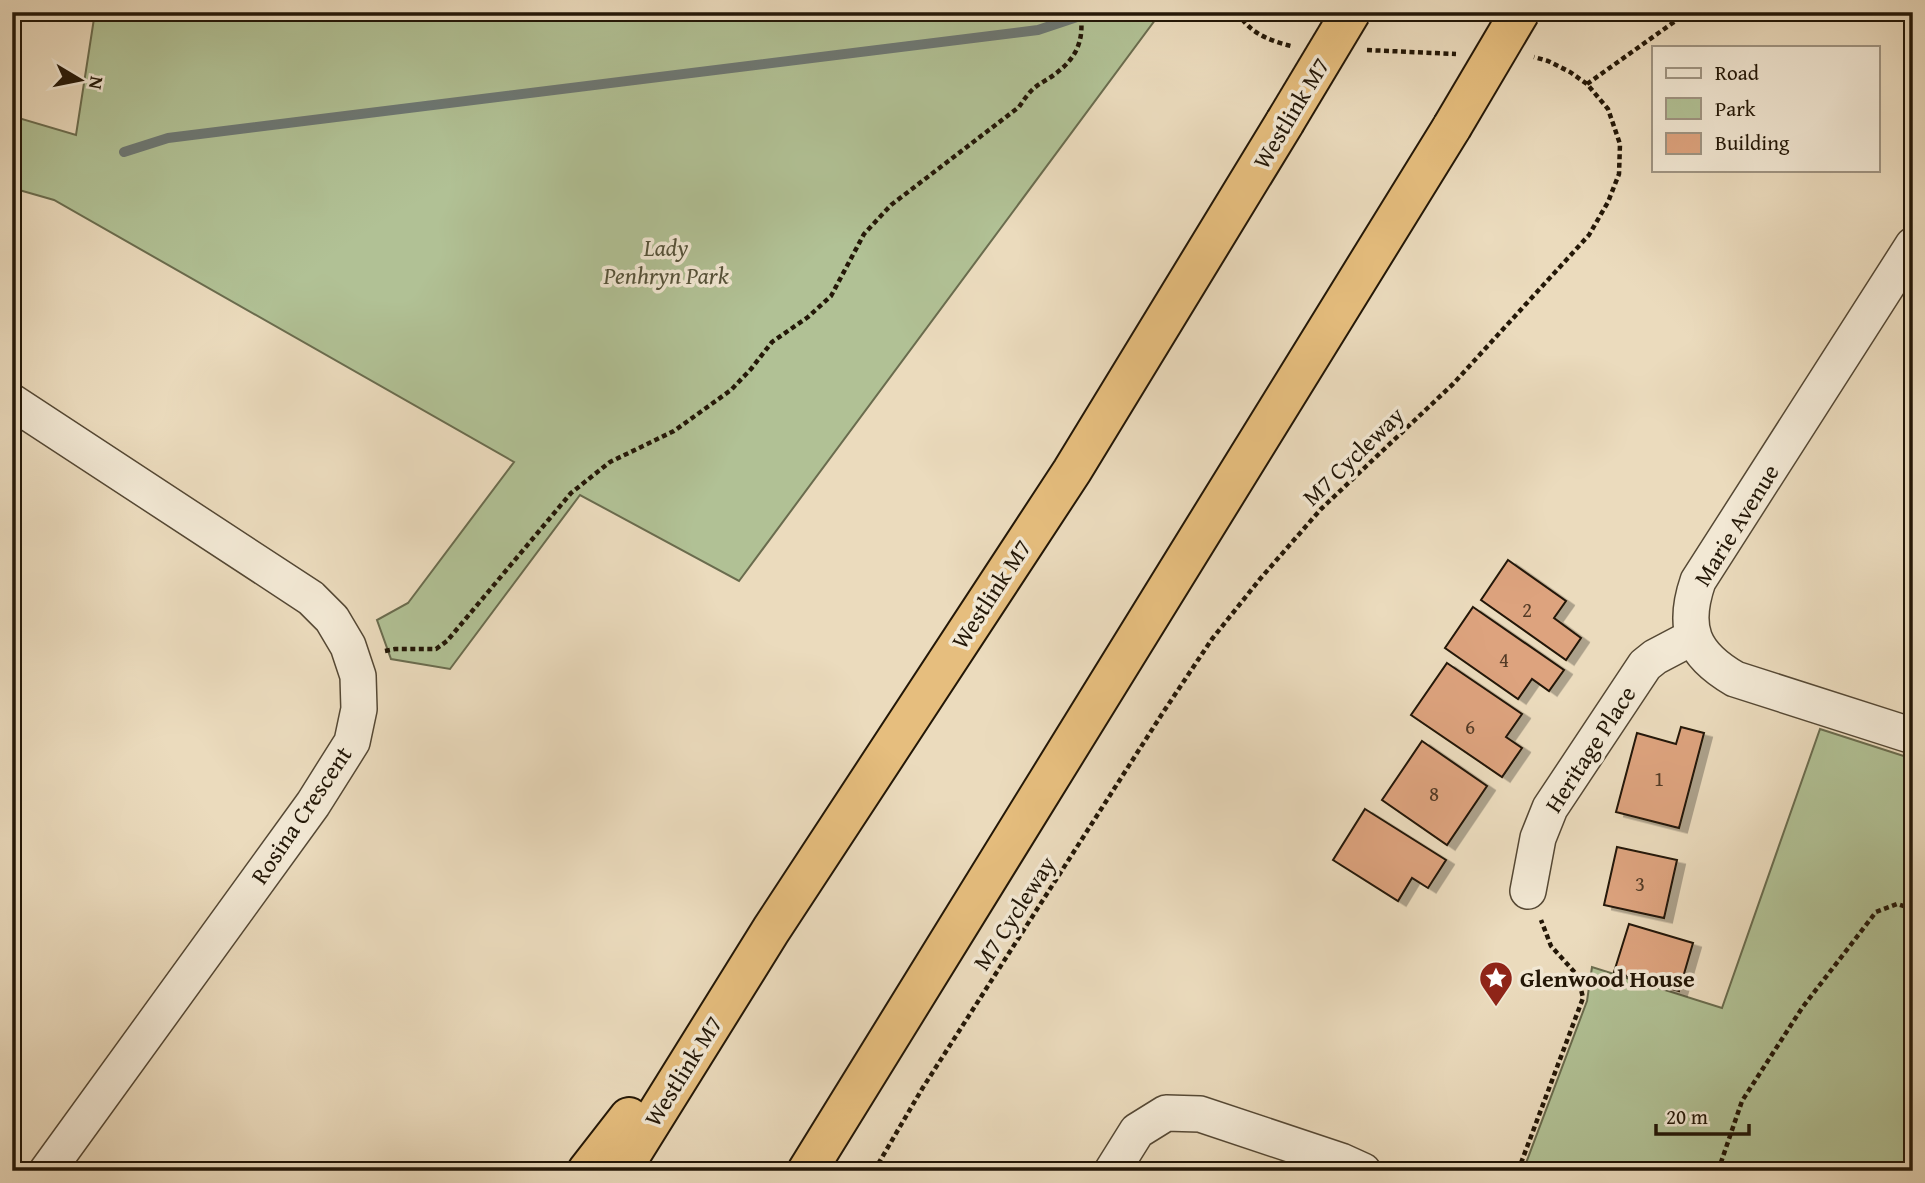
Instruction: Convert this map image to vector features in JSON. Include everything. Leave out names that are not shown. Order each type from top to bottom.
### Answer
[{"type":"highway","name":"Westlink M7","points":[[621,1171],[771,930],[1072,471],[1352,12]]},
{"type":"highway","points":[[807,1171],[1452,127],[1520,12]]},
{"type":"highway","points":[[587,1171],[771,930]]},
{"type":"street","name":"Marie Avenue","points":[[1693,637],[1690,617],[1692,598],[1698,581],[1913,245]]},
{"type":"street","name":"Rosina Crescent","points":[[12,402],[311,598],[332,619],[343,637],[358,676],[359,709],[352,742],[313,804],[47,1171]]},
{"type":"street","points":[[1693,637],[1709,661],[1735,679],[1913,736]]},
{"type":"street","name":"Heritage Place","points":[[1528,891],[1538,838],[1550,808],[1645,665],[1693,637]]},
{"type":"street","points":[[1112,1171],[1137,1131],[1166,1113],[1200,1114],[1341,1161],[1363,1171]]},
{"type":"path","points":[[358,676],[389,669],[385,651],[436,649],[447,641],[571,493],[610,462],[674,431],[731,390],[772,342],[808,317],[831,296],[864,234],[891,205],[1019,107],[1034,88],[1056,74],[1070,60],[1080,44],[1083,26],[1080,12]]},
{"type":"path","points":[[1238,12],[1252,30],[1290,46],[1303,47]]},
{"type":"path","points":[[1587,84],[1688,12]]},
{"type":"path","points":[[1357,50],[1464,54]]},
{"type":"path","name":"M7 Cycleway","points":[[874,1171],[922,1089],[1212,639],[1321,509],[1453,384],[1589,235],[1608,202],[1619,174],[1620,144],[1608,109],[1587,84],[1548,61],[1531,56]]},
{"type":"path","points":[[1518,1171],[1583,998],[1578,976],[1551,946],[1528,891]]},
{"type":"path","points":[[1718,1171],[1742,1101],[1802,1008],[1876,912],[1898,905],[1913,909]]},
{"type":"green space","name":"Lady Penhryn Park","points":[[95,12],[1161,12],[739,581],[580,495],[450,669],[391,659],[377,620],[408,603],[514,462],[54,200],[12,188],[12,116],[76,135]]},
{"type":"green space","points":[[1820,729],[1913,759],[1913,1171],[1523,1171],[1587,1001],[1592,967],[1722,1008]]},
{"type":"building","points":[[1508,560],[1566,601],[1554,618],[1581,638],[1566,660],[1481,600]]},
{"type":"building","points":[[1473,607],[1564,670],[1549,691],[1532,679],[1518,699],[1445,648]]},
{"type":"building","points":[[1447,663],[1522,714],[1506,737],[1522,748],[1502,777],[1411,715]]},
{"type":"building","points":[[1681,727],[1704,733],[1679,828],[1616,812],[1637,733],[1676,744]]},
{"type":"building","points":[[1422,741],[1487,786],[1447,845],[1382,800]]},
{"type":"building","points":[[1365,809],[1446,860],[1428,888],[1412,878],[1398,901],[1333,860]]},
{"type":"building","points":[[1617,847],[1677,860],[1664,918],[1604,905]]},
{"type":"building","points":[[1629,924],[1693,943],[1679,991],[1614,972]]},
{"type":"waterway","points":[[124,152],[168,138],[1038,30],[1080,16],[1104,12]]},
{"type":"place","name":"Glenwood House","points":[[1496,1008]]}]
